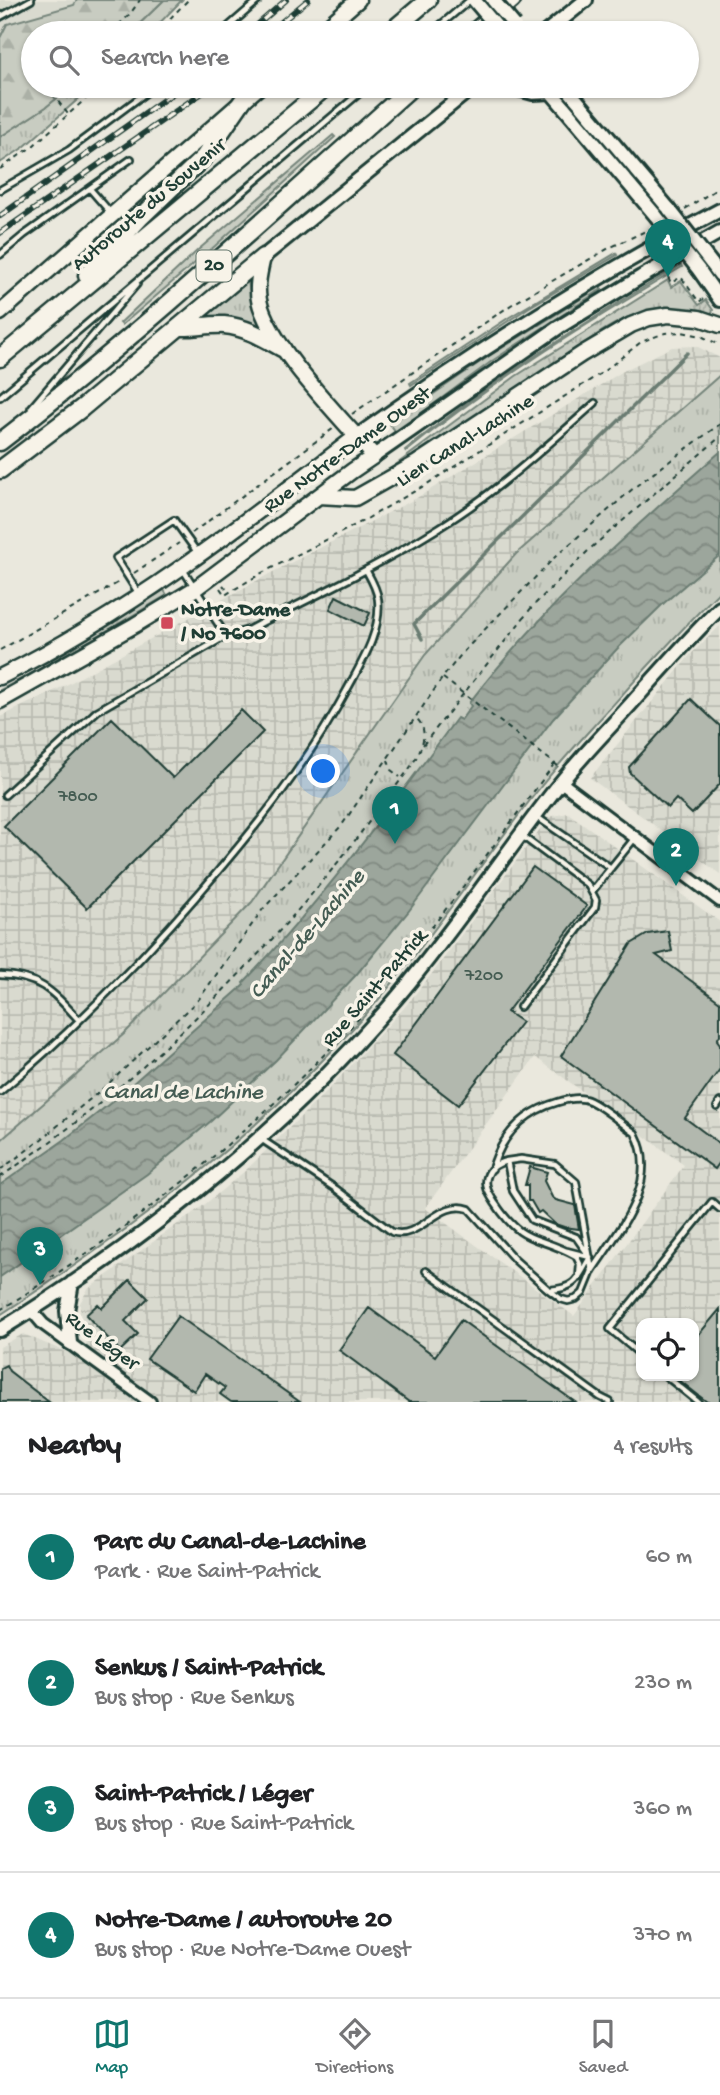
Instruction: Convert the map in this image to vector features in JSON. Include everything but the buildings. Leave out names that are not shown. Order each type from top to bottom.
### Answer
[{"type":"highway","points":[[403,21],[428,0]]},
{"type":"highway","points":[[487,21],[512,0]]},
{"type":"highway","name":"Autoroute du Souvenir","points":[[0,358],[312,98]]},
{"type":"highway","name":"20","points":[[3,440],[185,291],[400,98]]},
{"type":"highway","points":[[50,315],[139,218],[204,157],[243,100]]},
{"type":"highway","points":[[0,470],[53,432],[263,257]]},
{"type":"highway","points":[[179,327],[236,327],[282,348]]},
{"type":"main road","points":[[334,21],[358,0]]},
{"type":"main road","points":[[472,0],[491,21]]},
{"type":"main road","points":[[493,0],[510,21]]},
{"type":"main road","points":[[560,21],[586,0]]},
{"type":"main road","points":[[0,313],[245,98]]},
{"type":"main road","points":[[374,456],[282,348],[259,301],[258,278],[263,257],[459,98]]},
{"type":"main road","points":[[556,98],[720,300]]},
{"type":"main road","points":[[575,98],[669,209],[720,275]]},
{"type":"main road","name":"Rue Notre-Dame Ouest","points":[[0,677],[28,663],[199,556],[356,436],[534,316],[720,209]]},
{"type":"main road","name":"Rue Notre-Dame Ouest","points":[[0,701],[195,588],[374,456],[548,334],[720,232]]},
{"type":"main road","points":[[319,496],[355,498],[366,492],[417,463],[582,354],[631,325],[668,315],[689,316],[720,326]]},
{"type":"main road","name":"Rue Saint-Patrick","points":[[0,1330],[72,1283],[177,1208],[260,1138],[331,1070],[398,996],[453,928],[561,782],[720,608]]},
{"type":"main road","points":[[70,1343],[67,1311],[72,1283]]},
{"type":"street","points":[[561,782],[720,901]]},
{"type":"street","name":"Rue Léger","points":[[31,1310],[43,1324],[150,1402]]},
{"type":"lane","points":[[0,17],[32,0]]},
{"type":"lane","points":[[235,21],[259,0]]},
{"type":"lane","points":[[446,21],[472,0]]},
{"type":"lane","points":[[0,190],[69,150],[139,98]]},
{"type":"lane","points":[[0,397],[354,98]]},
{"type":"lane","points":[[0,255],[131,159]]},
{"type":"lane","points":[[90,189],[113,216]]},
{"type":"lane","points":[[3,440],[146,273]]},
{"type":"lane","points":[[5,795],[97,711],[226,636],[248,630],[366,570],[438,529],[498,485],[595,403]]},
{"type":"lane","points":[[139,594],[116,558],[174,520],[199,556]]},
{"type":"lane","points":[[181,568],[226,636]]},
{"type":"lane","points":[[0,1093],[132,968],[178,918],[242,843],[311,753],[372,640],[378,600],[366,570]]},
{"type":"lane","points":[[535,816],[611,868]]},
{"type":"lane","points":[[520,1007],[595,907],[596,900],[593,890],[521,835]]},
{"type":"lane","points":[[593,890],[635,838]]},
{"type":"lane","points":[[0,975],[22,976],[40,984],[60,999],[79,1020]]},
{"type":"lane","points":[[260,1138],[391,1232],[398,1234],[409,1231],[449,1207],[469,1209],[514,1260],[549,1290],[561,1299],[576,1299],[583,1293],[592,1271],[634,1206],[641,1186],[643,1163],[635,1133],[590,1101],[571,1099],[544,1106],[526,1116],[502,1142],[492,1169]]},
{"type":"lane","points":[[590,1257],[522,1234],[507,1222],[486,1183],[488,1174],[496,1164],[521,1159],[555,1164],[576,1182],[590,1257],[592,1271]]},
{"type":"lane","points":[[507,1161],[513,1191],[532,1220],[576,1237],[590,1257]]},
{"type":"lane","points":[[636,1351],[610,1329],[712,1202],[720,1209]]},
{"type":"lane","points":[[567,1251],[578,1259],[579,1278]]},
{"type":"lane","points":[[549,1290],[564,1289],[579,1278],[590,1257]]},
{"type":"lane","points":[[426,1271],[610,1402]]},
{"type":"lane","points":[[672,1381],[698,1402]]},
{"type":"path","points":[[124,21],[140,0]]},
{"type":"path","points":[[168,21],[188,0]]},
{"type":"path","points":[[56,98],[69,115]]},
{"type":"path","points":[[0,169],[33,146],[87,98]]},
{"type":"path","points":[[685,209],[720,187]]},
{"type":"path","name":"Rue Notre-Dame Ouest","points":[[355,410],[521,299],[657,220]]},
{"type":"path","points":[[668,277],[671,283],[681,277],[699,302],[702,299]]},
{"type":"path","name":"Lien Canal-Lachine","points":[[220,587],[225,595],[427,484],[603,372],[641,342],[665,333],[682,332],[701,336],[720,345]]},
{"type":"path","points":[[0,1170],[106,1086],[199,999],[263,909],[342,825],[443,677],[464,651],[573,540],[636,486],[720,424]]},
{"type":"path","name":"Rue Notre-Dame Ouest","points":[[192,534],[333,428]]},
{"type":"path","points":[[0,1177],[85,1115],[187,1026],[265,946],[331,871],[421,747],[532,607],[579,558],[720,438]]},
{"type":"path","points":[[135,572],[184,540]]},
{"type":"path","points":[[0,650],[121,581]]},
{"type":"path","points":[[223,585],[229,593]]},
{"type":"path","points":[[0,1310],[106,1241],[184,1182],[312,1068],[361,1015],[426,937],[557,764],[443,677]]},
{"type":"path","points":[[415,717],[424,730],[421,747]]},
{"type":"path","points":[[387,760],[391,769],[401,777]]},
{"type":"shaded area","points":[[0,0],[77,0],[74,5],[38,21],[21,21],[21,29],[0,38]]},
{"type":"shaded area","points":[[696,346],[720,358],[720,375],[516,554],[425,655],[252,902],[124,1034],[0,1141],[0,717],[68,684],[271,573],[415,499],[625,370],[672,347]]},
{"type":"shaded area","points":[[720,626],[720,874],[590,778],[691,654]]},
{"type":"shaded area","points":[[568,813],[720,922],[720,1402],[0,1402],[0,1347],[23,1334],[80,1358],[89,1337],[80,1313],[80,1303],[88,1289],[204,1205],[245,1171],[328,1090],[404,1008],[549,817]],"holes":[[[535,1057],[684,1165],[574,1316],[425,1208]]]},
{"type":"green space","points":[[77,0],[164,0],[142,21],[21,21],[21,98],[57,98],[0,137],[0,38],[7,24],[74,5]]},
{"type":"green space","points":[[164,0],[182,0],[162,21],[142,21]]},
{"type":"green space","points":[[57,98],[79,98],[24,147],[0,163],[0,137]]},
{"type":"green space","points":[[333,135],[335,137],[215,246],[122,325],[120,323],[198,250]]},
{"type":"green space","points":[[616,253],[617,255],[528,308],[411,385],[410,383],[508,318]]},
{"type":"green space","points":[[681,265],[682,267],[506,377],[406,452],[405,450],[505,376],[574,330]]},
{"type":"green space","points":[[248,280],[252,307],[263,329],[201,320]]},
{"type":"green space","points":[[668,280],[671,287],[681,281],[699,305],[706,300],[713,310],[711,314],[683,308],[665,308],[626,318],[594,336],[433,445],[392,471],[390,469],[516,376]]},
{"type":"green space","points":[[600,287],[602,289],[492,361],[396,432],[390,424],[489,356]]},
{"type":"green space","points":[[720,375],[720,591],[553,772],[411,960],[325,1058],[283,1100],[194,1177],[100,1248],[0,1315],[0,1141],[124,1034],[252,902],[425,655],[516,554]]},
{"type":"green space","points":[[164,590],[167,595],[0,694],[0,690],[36,671]]},
{"type":"water","name":"Canal de Lachine","points":[[720,452],[720,555],[664,603],[617,649],[553,719],[408,912],[356,975],[276,1060],[211,1121],[147,1174],[0,1277],[0,1185],[113,1101],[244,985],[327,887],[457,718],[461,720],[471,706],[469,703],[527,634],[588,571]]},
{"type":"waterway","points":[[422,639],[414,624],[687,353]]},
{"type":"railway","points":[[262,21],[286,0]]},
{"type":"railway","points":[[283,21],[308,0]]},
{"type":"railway","points":[[0,216],[166,98]]},
{"type":"railway","points":[[0,233],[195,98]]},
{"type":"place","name":"Notre-Dame / autoroute 20","points":[[668,277]]},
{"type":"place","name":"Notre-Dame / No 7600","points":[[167,623]]},
{"type":"place","name":"Parc du Canal-de-Lachine","points":[[395,844]]},
{"type":"place","name":"Senkus / Saint-Patrick","points":[[676,886]]},
{"type":"place","name":"Saint-Patrick / Léger","points":[[40,1285]]},
{"type":"water label","name":"Canal-de-Lachine","points":[[308,935]]}]
